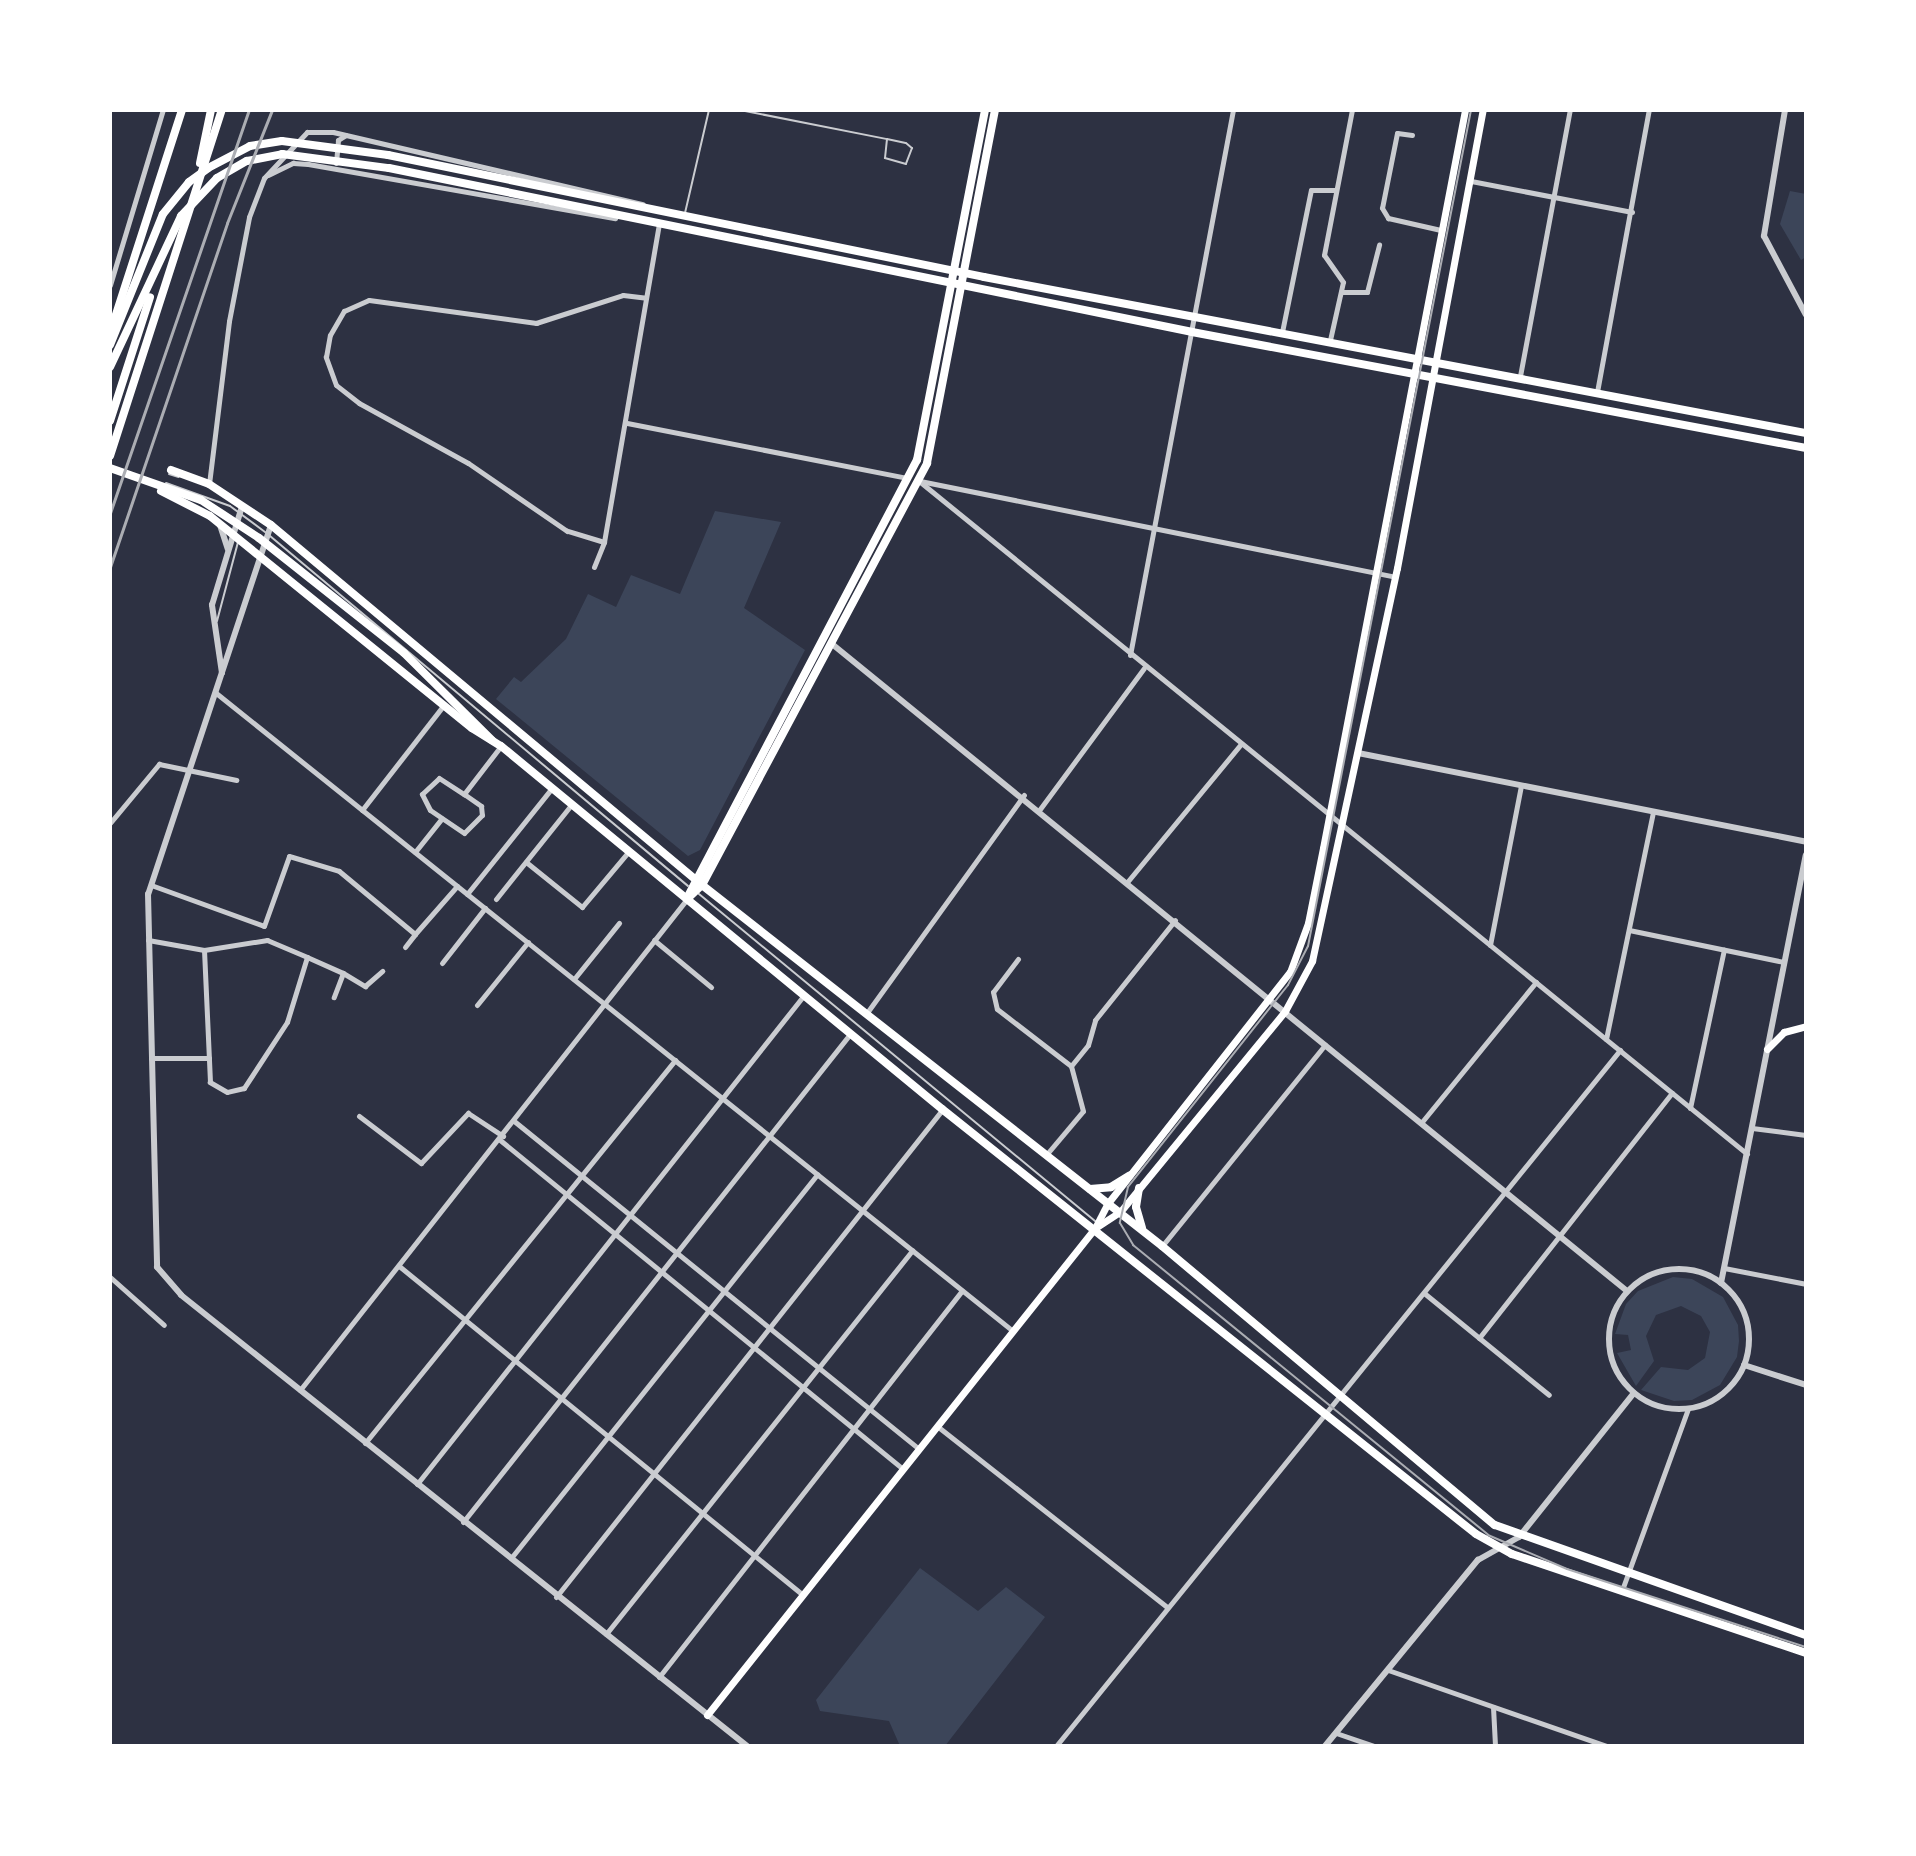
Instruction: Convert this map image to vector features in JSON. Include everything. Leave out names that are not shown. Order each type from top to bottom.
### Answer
[{"type":"main road","points":[[110,333],[182,110]]},
{"type":"main road","points":[[191,210],[211,110]]},
{"type":"main road","points":[[110,456],[222,110]]},
{"type":"main road","points":[[959,272],[985,110]]},
{"type":"main road","points":[[696,886],[917,460],[995,110]]},
{"type":"main road","points":[[707,1715],[1095,1228],[1108,1203],[1271,999],[1302,946],[1330,815],[1415,356],[1465,110]]},
{"type":"main road","points":[[1095,1228],[1117,1215],[1285,1011],[1312,961],[1344,826],[1434,376],[1483,110]]},
{"type":"main road","points":[[110,345],[163,214],[189,182],[208,168],[250,146],[282,141],[388,155],[959,272],[1437,360],[1806,433]]},
{"type":"main road","points":[[110,367],[169,239],[199,193],[247,161],[282,154],[315,155],[1192,332],[1806,448]]},
{"type":"main road","points":[[110,421],[169,239]]},
{"type":"main road","points":[[687,899],[832,644],[919,481],[956,285]]},
{"type":"main road","points":[[110,468],[187,494],[233,519],[404,653],[492,740]]},
{"type":"main road","points":[[170,472],[209,484],[269,530],[696,886],[1108,1203],[1117,1215],[1145,1232],[1495,1525],[1519,1537],[1806,1635]]},
{"type":"main road","points":[[164,487],[220,525],[443,706],[501,746],[942,1109],[1496,1547],[1806,1653]]},
{"type":"main road","points":[[1767,1049],[1784,1032],[1806,1026]]},
{"type":"main road","points":[[1089,1189],[1111,1187],[1130,1175]]},
{"type":"main road","points":[[1139,1188],[1136,1207],[1145,1232]]},
{"type":"street","points":[[110,285],[163,110]]},
{"type":"street","points":[[1129,656],[1233,110]]},
{"type":"street","points":[[1330,340],[1343,282],[1324,255],[1352,110]]},
{"type":"street","points":[[1520,376],[1570,110]]},
{"type":"street","points":[[1597,392],[1649,110]]},
{"type":"street","points":[[1785,110],[1766,207],[1768,250],[1806,315]]},
{"type":"street","points":[[209,484],[240,260],[264,178],[307,132],[346,135],[685,214]]},
{"type":"street","points":[[1412,135],[1397,133],[1382,208],[1388,218],[1441,230]]},
{"type":"street","points":[[341,170],[334,153],[346,135]]},
{"type":"street","points":[[264,178],[293,163],[655,224],[627,423],[604,542],[594,567]]},
{"type":"street","points":[[1471,181],[1632,212]]},
{"type":"street","points":[[1282,332],[1311,190],[1336,190]]},
{"type":"street","points":[[1341,292],[1367,292],[1379,245]]},
{"type":"street","points":[[604,542],[567,531],[468,463],[359,403],[336,385],[326,357],[330,335],[344,311],[369,300],[536,323],[623,295],[646,298]]},
{"type":"street","points":[[627,423],[1394,577]]},
{"type":"street","points":[[919,481],[1129,656],[1344,826],[1747,1154]]},
{"type":"street","points":[[222,673],[214,642],[212,605],[228,553],[236,539],[239,507]]},
{"type":"street","points":[[220,525],[228,553]]},
{"type":"street","points":[[269,530],[151,885],[148,940],[157,1267],[168,1284],[556,1597],[747,1746]]},
{"type":"street","points":[[832,644],[1024,795],[1627,1291]]},
{"type":"street","points":[[1040,809],[1144,668]]},
{"type":"street","points":[[216,693],[1013,1331]]},
{"type":"street","points":[[362,810],[443,706]]},
{"type":"street","points":[[1128,881],[1241,744]]},
{"type":"street","points":[[464,794],[501,746]]},
{"type":"street","points":[[1358,753],[1806,842]]},
{"type":"street","points":[[110,823],[159,764],[236,780]]},
{"type":"street","points":[[434,780],[448,782],[464,794],[481,806],[482,815],[464,833],[423,802],[422,794],[434,780]]},
{"type":"street","points":[[1490,945],[1521,785]]},
{"type":"street","points":[[467,894],[552,788]]},
{"type":"street","points":[[866,1014],[1024,795]]},
{"type":"street","points":[[496,899],[572,804]]},
{"type":"street","points":[[1606,1039],[1653,812]]},
{"type":"street","points":[[415,852],[442,818]]},
{"type":"street","points":[[526,862],[582,907],[629,851]]},
{"type":"street","points":[[1721,1283],[1806,855]]},
{"type":"street","points":[[151,885],[264,926],[289,856],[339,871],[415,934]]},
{"type":"street","points":[[405,947],[457,886]]},
{"type":"street","points":[[300,1390],[607,1005],[687,899]]},
{"type":"street","points":[[442,963],[485,908]]},
{"type":"street","points":[[1071,1066],[1088,1045],[1095,1020],[1175,920]]},
{"type":"street","points":[[574,979],[619,923]]},
{"type":"street","points":[[1629,930],[1784,962]]},
{"type":"street","points":[[148,940],[204,950],[267,940],[343,973],[365,986],[382,971]]},
{"type":"street","points":[[654,940],[711,987]]},
{"type":"street","points":[[477,1005],[528,942]]},
{"type":"street","points":[[204,950],[209,1058],[215,1089],[227,1092],[244,1088],[287,1022],[307,957]]},
{"type":"street","points":[[1690,1108],[1724,950]]},
{"type":"street","points":[[1018,959],[993,992],[997,1009],[1071,1066],[1083,1111],[1046,1155]]},
{"type":"street","points":[[334,997],[343,973]]},
{"type":"street","points":[[1421,1123],[1536,982]]},
{"type":"street","points":[[417,1484],[725,1100],[805,994]]},
{"type":"street","points":[[463,1522],[850,1034]]},
{"type":"street","points":[[1162,1246],[1326,1044]]},
{"type":"street","points":[[1056,1746],[1620,1050]]},
{"type":"street","points":[[151,1058],[209,1058]]},
{"type":"street","points":[[365,1443],[675,1060]]},
{"type":"street","points":[[1479,1338],[1672,1093]]},
{"type":"street","points":[[556,1597],[942,1109]]},
{"type":"street","points":[[359,1116],[421,1163],[468,1113],[903,1469]]},
{"type":"street","points":[[514,1121],[919,1449]]},
{"type":"street","points":[[1752,1128],[1806,1135]]},
{"type":"street","points":[[511,1559],[817,1174]]},
{"type":"street","points":[[605,1635],[912,1250]]},
{"type":"street","points":[[399,1266],[803,1595]]},
{"type":"street","points":[[1724,1268],[1806,1284]]},
{"type":"street","points":[[1683,1269],[1721,1283],[1746,1320],[1744,1365],[1722,1395],[1688,1409],[1650,1404],[1634,1393],[1610,1355],[1609,1332],[1627,1291],[1643,1278],[1683,1269]]},
{"type":"street","points":[[110,1277],[164,1325]]},
{"type":"street","points":[[658,1678],[962,1291]]},
{"type":"street","points":[[1424,1293],[1549,1395]]},
{"type":"street","points":[[1744,1365],[1806,1385]]},
{"type":"street","points":[[1325,1746],[1478,1560],[1496,1547],[1519,1537],[1634,1393]]},
{"type":"street","points":[[1622,1591],[1688,1409]]},
{"type":"street","points":[[937,1426],[1167,1607]]},
{"type":"street","points":[[1388,1670],[1606,1746]]},
{"type":"street","points":[[1493,1707],[1495,1746]]},
{"type":"street","points":[[1336,1733],[1373,1746]]},
{"type":"lane","points":[[685,214],[709,110]]},
{"type":"lane","points":[[740,110],[887,139],[912,148],[906,164],[885,158],[887,139]]},
{"type":"lane","points":[[170,472],[207,487],[239,507]]},
{"type":"lane","points":[[164,487],[239,507]]},
{"type":"lane","points":[[214,642],[236,539]]},
{"type":"lane","points":[[696,886],[1086,1209],[1099,1218],[1117,1215]]},
{"type":"lane","points":[[1086,1209],[1095,1228]]},
{"type":"shaded area","points":[[1790,191],[1806,194],[1806,257],[1801,260],[1780,224]]},
{"type":"shaded area","points":[[715,511],[781,522],[744,608],[805,650],[700,850],[688,856],[496,699],[514,677],[521,682],[566,639],[588,594],[616,607],[631,575],[680,594]]},
{"type":"shaded area","points":[[1673,1277],[1692,1279],[1723,1297],[1738,1325],[1737,1357],[1720,1385],[1692,1400],[1674,1401],[1641,1390],[1661,1367],[1688,1370],[1705,1358],[1710,1332],[1701,1316],[1681,1306],[1656,1315],[1646,1336],[1654,1361],[1636,1386],[1617,1353],[1631,1350],[1628,1335],[1615,1334],[1626,1304],[1638,1291]]},
{"type":"shaded area","points":[[920,1568],[978,1611],[1006,1587],[1045,1617],[945,1746],[900,1746],[889,1721],[820,1711],[816,1700]]},
{"type":"tram line","points":[[1471,110],[1308,946],[1288,985],[1128,1187],[1120,1223],[1133,1245],[1488,1535],[1567,1569],[1806,1647]]},
{"type":"railway","points":[[110,513],[249,110]]},
{"type":"railway","points":[[110,567],[227,223],[272,110]]}]
